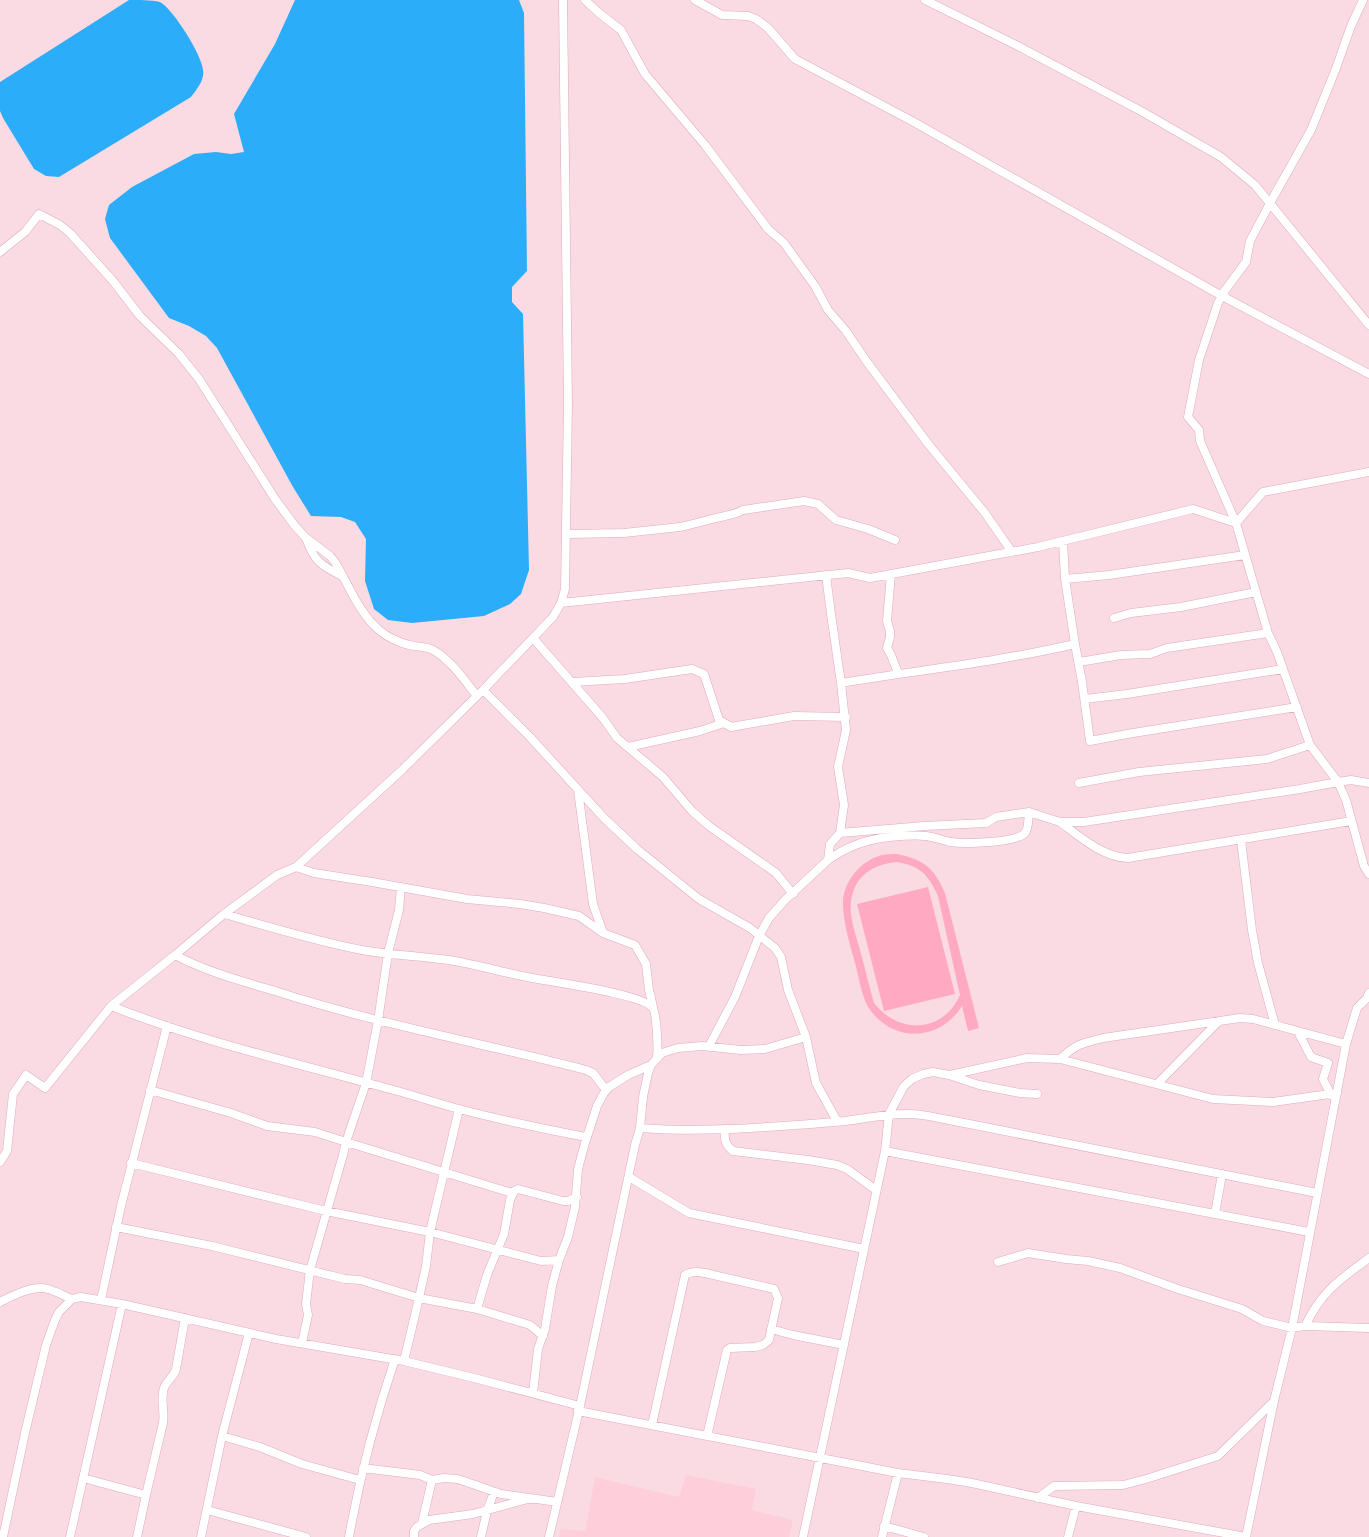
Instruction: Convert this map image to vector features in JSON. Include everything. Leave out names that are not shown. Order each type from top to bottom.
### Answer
[{"type":"street","points":[[0,1162],[7,1151],[13,1094],[26,1075],[45,1088],[111,1006],[176,955],[224,914],[277,875],[296,867],[403,769],[480,693],[553,617],[561,603],[564,589],[566,534],[568,397],[563,0]]},
{"type":"street","points":[[584,0],[621,30],[645,74],[705,145],[768,229],[784,243],[814,286],[828,310],[846,331],[867,362],[929,445],[985,513],[1012,552]]},
{"type":"street","points":[[695,0],[722,16],[748,16],[756,18],[768,28],[795,59],[912,121],[1222,296],[1369,374]]},
{"type":"street","points":[[925,0],[1016,45],[1141,111],[1221,157],[1255,185],[1369,325]]},
{"type":"street","points":[[1363,0],[1351,26],[1335,71],[1311,130],[1250,241],[1246,262],[1218,303],[1199,360],[1188,416],[1199,430],[1200,441],[1236,523],[1268,634],[1277,652],[1310,745],[1338,782],[1346,800],[1364,866],[1369,874]]},
{"type":"street","points":[[0,252],[25,232],[39,214],[60,225],[70,233],[113,281],[140,316],[179,354],[199,379],[275,499],[305,537],[330,556],[357,605],[379,630],[386,635],[404,643],[434,651],[530,737],[604,818],[631,844],[699,899],[750,928],[774,948],[781,957],[788,990],[806,1037],[816,1083],[836,1122]]},
{"type":"street","points":[[1236,523],[1263,492],[1369,472]]},
{"type":"street","points":[[566,534],[624,533],[673,528],[704,522],[724,516],[735,515],[743,510],[804,500],[818,504],[836,520],[868,529],[895,540]]},
{"type":"street","points":[[561,603],[848,573],[870,578],[1012,552],[1193,510],[1236,523]]},
{"type":"street","points":[[305,537],[309,548],[317,561],[342,576]]},
{"type":"street","points":[[1063,541],[1065,578],[1085,699],[1090,741],[1297,707]]},
{"type":"street","points":[[1065,578],[1110,575],[1245,555]]},
{"type":"street","points":[[891,574],[887,621],[890,637],[886,648],[891,655],[898,673]]},
{"type":"street","points":[[826,575],[830,614],[846,717],[846,730],[838,767],[844,805],[840,833],[830,844],[828,860]]},
{"type":"street","points":[[1114,618],[1131,613],[1180,607],[1256,592]]},
{"type":"street","points":[[1079,662],[1121,655],[1150,654],[1167,648],[1268,634]]},
{"type":"street","points":[[533,638],[573,682],[603,718],[617,738],[663,777],[692,811],[709,826],[776,873],[793,894]]},
{"type":"street","points":[[841,684],[898,673],[1038,652],[1075,644]]},
{"type":"street","points":[[573,682],[625,679],[692,669],[704,674],[719,720],[731,727],[794,716],[846,717]]},
{"type":"street","points":[[1085,699],[1127,694],[1283,669]]},
{"type":"street","points":[[628,748],[700,731],[724,723]]},
{"type":"street","points":[[1079,782],[1139,772],[1267,759],[1310,745]]},
{"type":"street","points":[[840,833],[924,826],[986,823],[996,817],[1029,812],[1060,822],[1084,822],[1351,780],[1369,783]]},
{"type":"street","points":[[578,790],[593,904],[602,933]]},
{"type":"street","points":[[709,1046],[735,997],[759,936],[769,918],[836,854],[866,841],[889,837],[926,836],[951,842],[982,843],[1013,839],[1021,836],[1028,828],[1029,812]]},
{"type":"street","points":[[1060,822],[1102,851],[1120,858],[1128,858],[1351,821]]},
{"type":"street","points":[[1241,840],[1255,944],[1274,1026]]},
{"type":"street","points":[[296,867],[314,873],[467,899],[520,904],[580,916],[602,933],[635,944],[646,964],[653,1007],[656,1016],[657,1057]]},
{"type":"street","points":[[302,1343],[308,1315],[306,1304],[310,1270],[346,1142],[366,1083],[378,1021],[388,953],[399,910],[401,887]]},
{"type":"street","points":[[224,914],[362,950],[450,960],[493,968],[536,979],[628,997],[644,1002],[653,1007]]},
{"type":"street","points":[[176,955],[209,970],[300,1000],[400,1027],[505,1049],[586,1070],[593,1073],[606,1090]]},
{"type":"street","points":[[4,1537],[25,1433],[46,1345],[59,1312],[72,1299],[80,1297],[122,1304],[249,1333],[404,1361],[533,1393],[579,1409],[652,1425],[819,1459],[898,1473],[947,1478],[1076,1506],[1230,1536],[1246,1537],[1274,1401],[1292,1328],[1334,1094],[1346,1044],[1357,1008],[1368,996]]},
{"type":"street","points":[[111,1006],[167,1026],[275,1059],[459,1109],[525,1125],[586,1137]]},
{"type":"street","points":[[1060,1059],[1072,1048],[1086,1042],[1240,1018],[1253,1019],[1274,1026],[1346,1044]]},
{"type":"street","points":[[1157,1084],[1220,1021]]},
{"type":"street","points":[[101,1300],[131,1163],[167,1026]]},
{"type":"street","points":[[1298,1032],[1311,1057],[1328,1063],[1323,1078],[1334,1094]]},
{"type":"street","points":[[549,1537],[579,1409],[635,1145],[640,1128],[643,1097],[651,1065],[662,1053],[670,1050],[709,1046],[741,1050],[765,1049],[806,1037]]},
{"type":"street","points":[[949,1075],[1027,1058],[1060,1059],[1214,1099],[1249,1102],[1273,1102],[1334,1094]]},
{"type":"street","points":[[533,1393],[538,1349],[543,1336],[552,1286],[559,1260],[568,1237],[577,1197],[578,1169],[586,1137],[597,1106],[606,1090],[628,1075],[651,1065]]},
{"type":"street","points":[[803,1537],[885,1151],[889,1114],[904,1086],[912,1079],[922,1074],[933,1072],[949,1075],[979,1085],[1020,1093],[1037,1094]]},
{"type":"street","points":[[150,1090],[231,1113],[267,1126],[316,1132],[512,1193]]},
{"type":"street","points":[[404,1361],[426,1266],[430,1232],[434,1220],[443,1172],[459,1109]]},
{"type":"street","points":[[640,1128],[663,1130],[725,1129],[836,1122],[889,1114],[911,1114],[950,1120],[1317,1193]]},
{"type":"street","points":[[725,1129],[724,1138],[728,1147],[733,1151],[837,1165],[847,1169],[876,1190]]},
{"type":"street","points":[[885,1151],[1309,1232]]},
{"type":"street","points":[[131,1163],[326,1211],[430,1232],[541,1261],[559,1260]]},
{"type":"street","points":[[1215,1214],[1222,1174]]},
{"type":"street","points":[[629,1177],[689,1213],[864,1250]]},
{"type":"street","points":[[477,1309],[487,1275],[504,1234],[512,1193],[518,1189],[563,1201],[568,1201],[577,1197]]},
{"type":"street","points":[[116,1227],[212,1246],[345,1279],[360,1280],[419,1298],[477,1309],[530,1325],[538,1330],[543,1336]]},
{"type":"street","points":[[998,1262],[1028,1253],[1088,1261],[1120,1268],[1178,1289],[1242,1309],[1263,1321],[1292,1328],[1305,1326],[1369,1328]]},
{"type":"street","points":[[1305,1326],[1313,1310],[1325,1294],[1340,1279],[1369,1258]]},
{"type":"street","points":[[652,1425],[685,1275],[689,1272],[705,1273],[774,1289],[778,1298],[769,1340],[763,1345],[755,1347],[730,1348],[727,1350],[707,1436]]},
{"type":"street","points":[[0,1302],[34,1289],[43,1288],[72,1299]]},
{"type":"street","points":[[70,1537],[122,1304]]},
{"type":"street","points":[[137,1537],[163,1423],[164,1386],[175,1373],[185,1318]]},
{"type":"street","points":[[771,1329],[844,1345]]},
{"type":"street","points":[[201,1537],[222,1436],[249,1333]]},
{"type":"street","points":[[349,1537],[363,1468],[381,1401],[395,1359]]},
{"type":"street","points":[[1038,1498],[1054,1486],[1123,1484],[1146,1479],[1218,1456],[1274,1401]]},
{"type":"street","points":[[222,1436],[260,1447],[302,1464],[360,1480]]},
{"type":"street","points":[[363,1468],[420,1475],[432,1480],[444,1478],[458,1479],[501,1494],[557,1502]]},
{"type":"street","points":[[882,1537],[898,1473]]},
{"type":"street","points":[[83,1478],[146,1495]]},
{"type":"street","points":[[422,1523],[432,1480]]},
{"type":"street","points":[[480,1537],[494,1492]]},
{"type":"street","points":[[414,1537],[414,1531],[417,1527],[430,1520],[473,1514],[518,1501],[537,1499]]},
{"type":"street","points":[[1068,1537],[1076,1506]]},
{"type":"street","points":[[207,1510],[306,1537]]},
{"type":"street","points":[[884,1526],[924,1537]]},
{"type":"shaded area","points":[[897,854],[922,862],[932,871],[941,884],[945,893],[979,1028],[968,1031],[962,1006],[953,1017],[942,1026],[931,1031],[918,1034],[905,1033],[893,1029],[881,1022],[871,1011],[865,1001],[844,918],[844,895],[850,880],[860,867],[874,858],[884,855]],"holes":[[[897,862],[922,872],[931,882],[938,896],[960,995],[952,1008],[943,1017],[932,1023],[920,1025],[908,1025],[896,1021],[884,1013],[874,1003],[851,914],[853,893],[856,885],[866,873],[880,865],[888,863]]]},
{"type":"shaded area","points":[[928,887],[955,994],[884,1011],[857,904]]},
{"type":"shaded area","points":[[686,1475],[756,1489],[752,1510],[793,1520],[789,1537],[559,1537],[561,1529],[585,1531],[595,1477],[679,1497]]},
{"type":"water","points":[[129,0],[149,0],[160,2],[172,13],[198,54],[203,70],[203,77],[198,88],[191,97],[59,177],[46,176],[34,169],[3,118],[0,111],[0,82]]},
{"type":"water","points":[[295,0],[519,0],[524,13],[527,271],[512,287],[512,302],[523,314],[529,570],[521,594],[510,604],[484,616],[412,623],[388,620],[374,609],[365,581],[366,539],[355,522],[341,517],[311,516],[293,487],[217,348],[206,336],[189,326],[169,318],[110,238],[105,219],[109,205],[132,187],[194,154],[216,152],[231,154],[244,152],[234,114],[275,44]]}]
